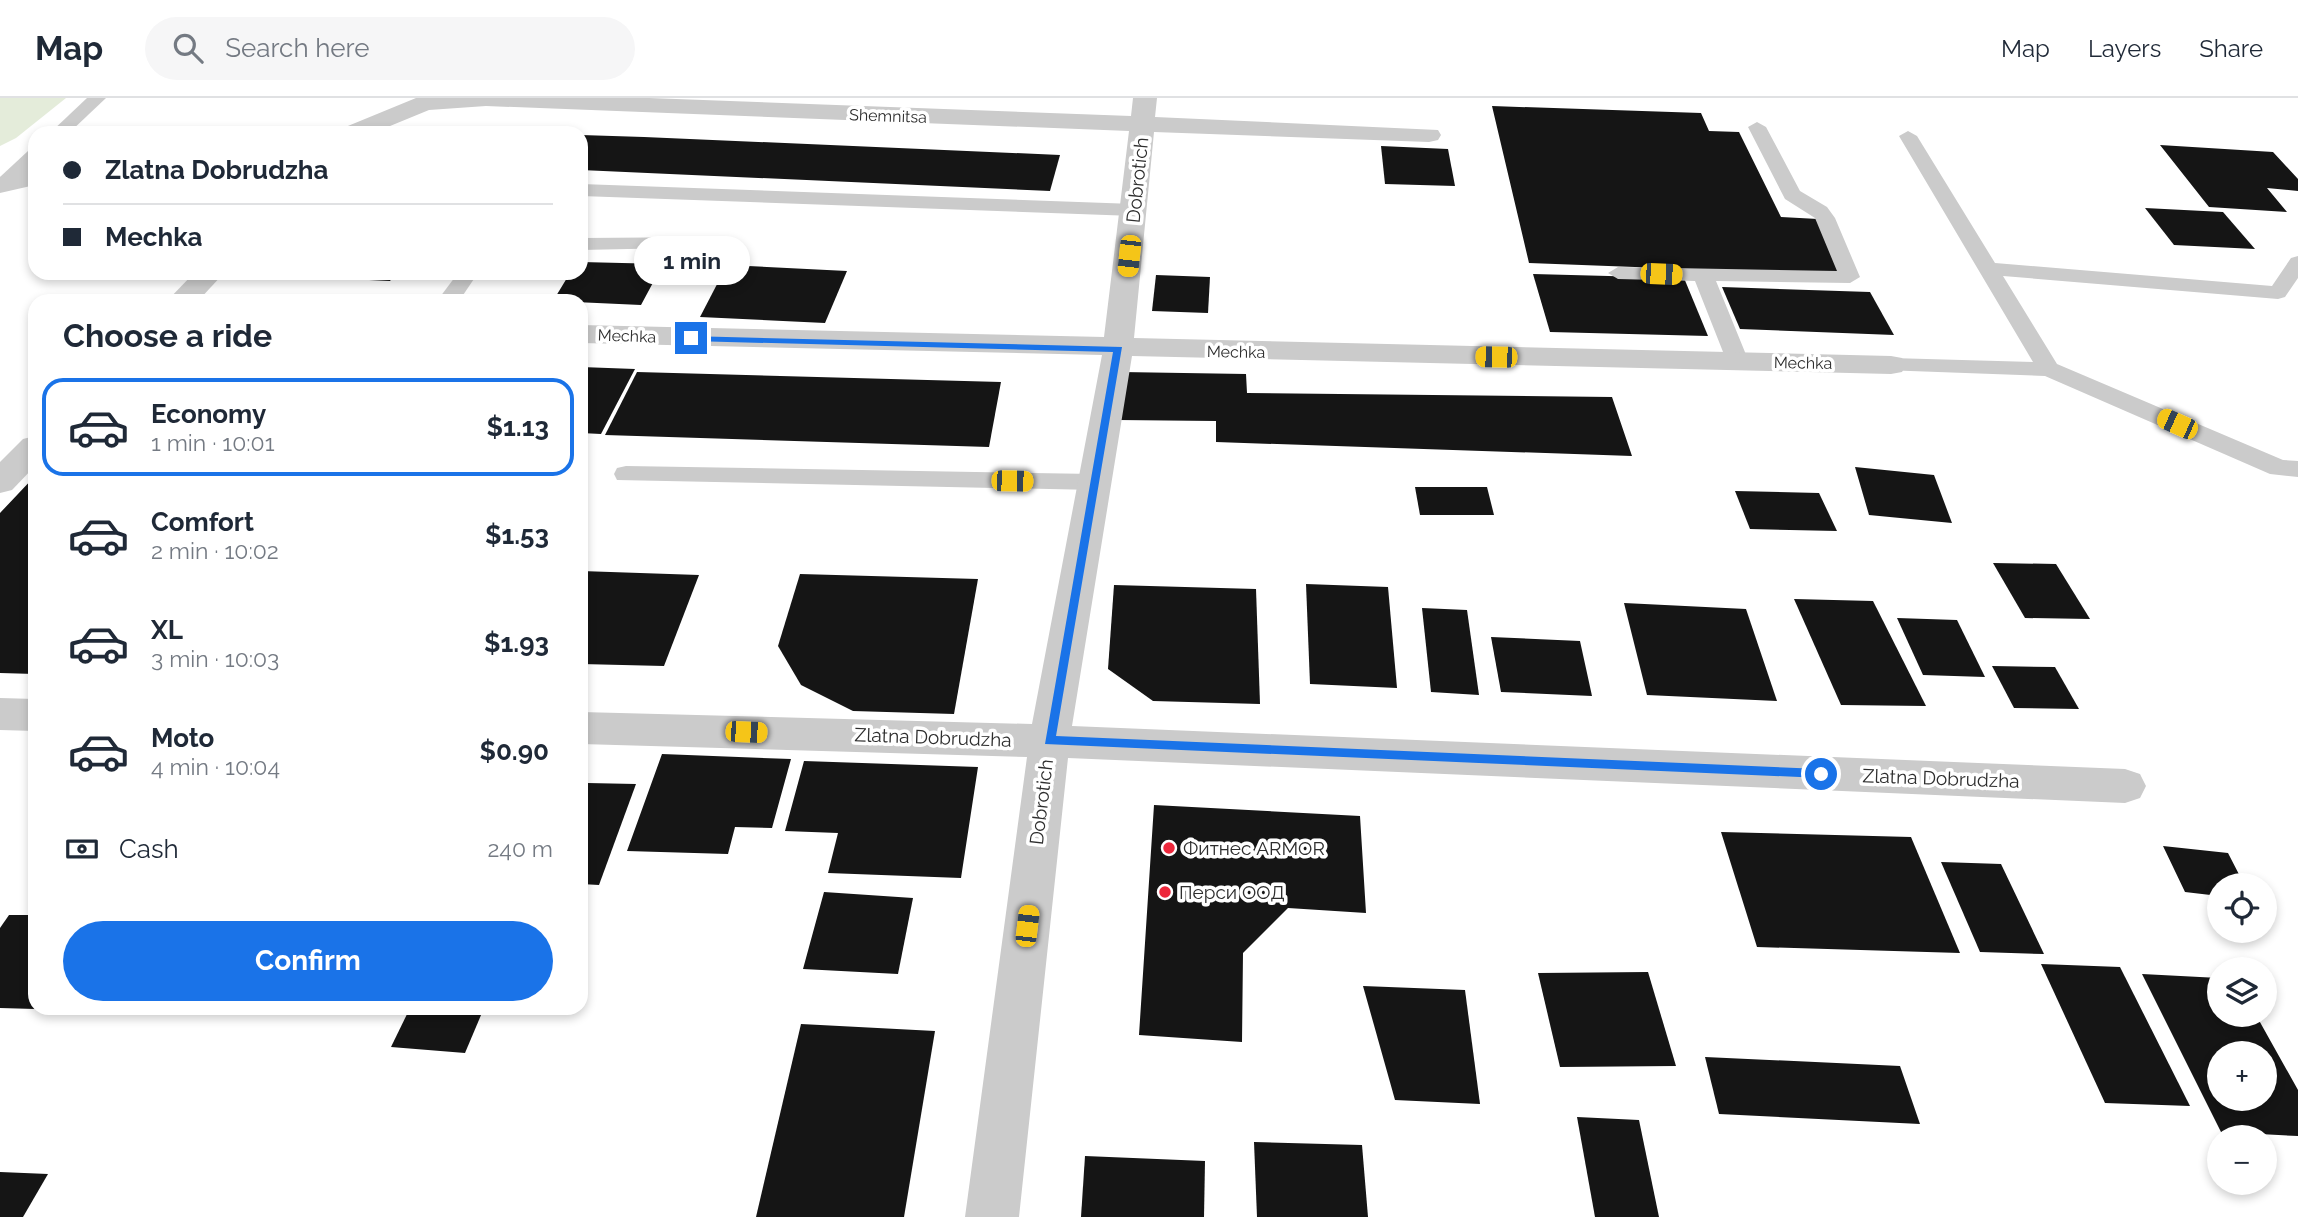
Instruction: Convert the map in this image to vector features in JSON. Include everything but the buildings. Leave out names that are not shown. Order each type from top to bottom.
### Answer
[{"type":"street","name":"Shemnitsa","points":[[369,126],[425,103],[486,99],[1144,111],[1429,135]]},
{"type":"street","name":"Dobrotich","points":[[992,1217],[1049,741],[1118,349],[1144,111]]},
{"type":"street","points":[[3,184],[28,179]]},
{"type":"street","points":[[189,294],[203,280]]},
{"type":"street","name":"Mechka","points":[[588,334],[1118,349],[1891,365]]},
{"type":"street","points":[[0,482],[28,454]]},
{"type":"street","points":[[0,714],[28,715]]},
{"type":"street","name":"Zlatna Dobrudzha","points":[[588,728],[1049,741],[2125,786]]},
{"type":"lane","points":[[67,126],[97,98]]},
{"type":"lane","points":[[1618,273],[1850,277],[1825,218],[1820,211],[1792,195],[1757,127]]},
{"type":"lane","points":[[1908,136],[2049,369]]},
{"type":"lane","points":[[3,184],[28,161]]},
{"type":"lane","points":[[588,190],[1134,210]]},
{"type":"lane","points":[[588,244],[715,243]]},
{"type":"lane","points":[[1988,269],[2278,293],[2298,262]]},
{"type":"lane","points":[[1704,276],[1738,362]]},
{"type":"lane","points":[[1891,365],[2049,369],[2279,468],[2298,469]]},
{"type":"lane","points":[[626,474],[1095,482]]},
{"type":"green space","points":[[0,98],[66,98],[16,138],[0,146]]},
{"type":"place","name":"Фитнес ARMOR","points":[[1169,848]]},
{"type":"place","name":"Перси ООД","points":[[1165,892]]},
{"type":"route","points":[[691,338],[1118,349],[1049,741],[1821,774]]}]
